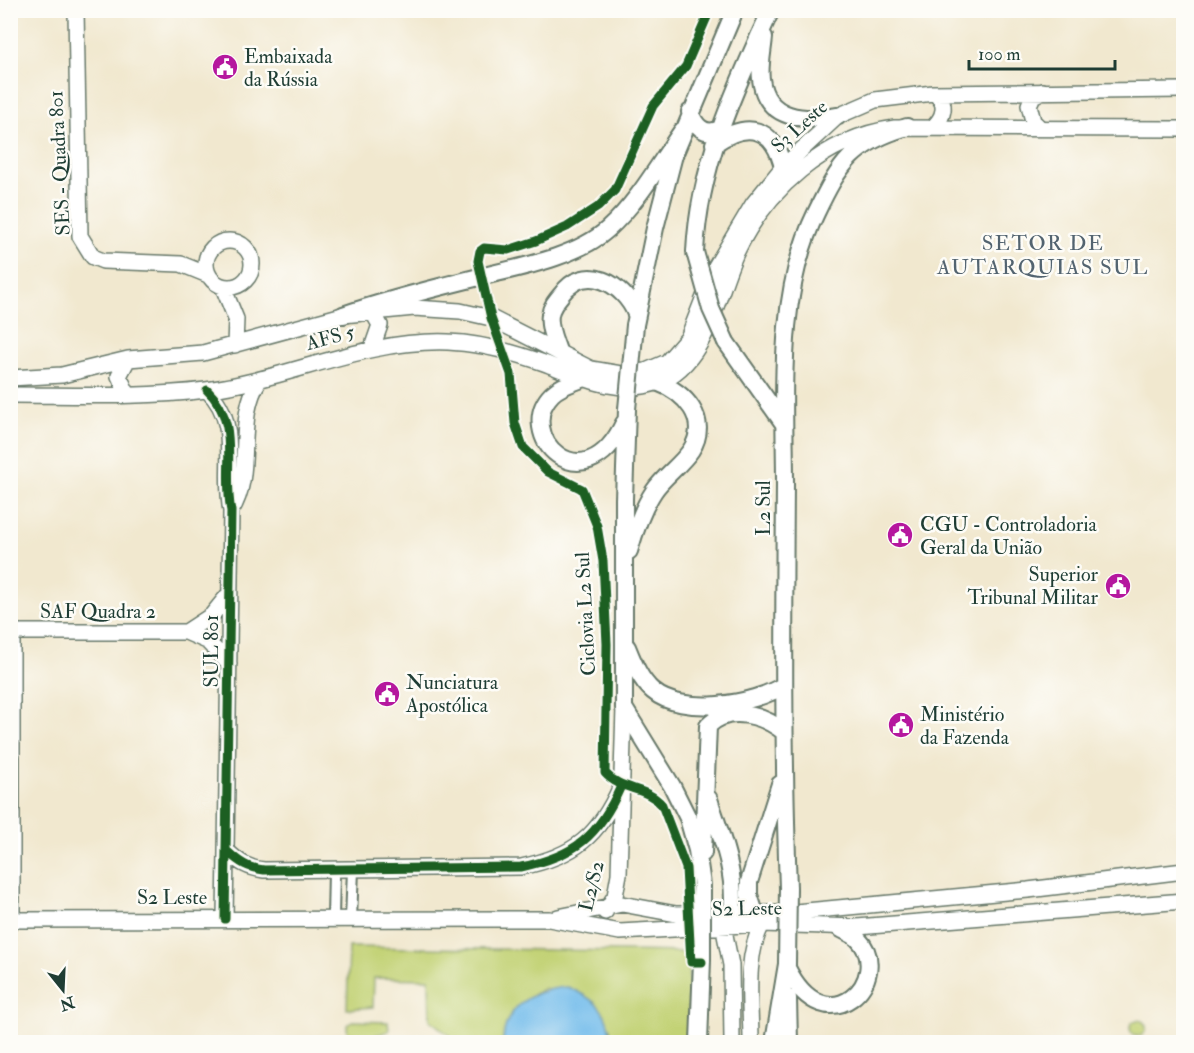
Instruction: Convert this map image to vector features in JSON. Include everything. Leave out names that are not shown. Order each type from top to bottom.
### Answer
[{"type":"main road","name":"SES - Quadra 801","points":[[76,10],[77,174],[80,236],[85,247],[93,257],[103,261],[181,264],[208,275]]},
{"type":"main road","points":[[702,881],[688,818],[672,786],[624,708],[627,413],[636,320],[655,228],[682,131],[735,10]]},
{"type":"main road","points":[[768,17],[761,79],[766,95],[775,106],[793,118],[813,120],[838,116]]},
{"type":"main road","points":[[768,17],[717,136],[697,221],[695,252],[711,309],[726,342],[784,424]]},
{"type":"main road","name":"S3 Leste","points":[[558,351],[591,369],[621,375],[646,371],[667,362],[688,338],[716,266],[753,204],[783,167],[838,116],[875,100],[933,93],[1184,90]]},
{"type":"main road","points":[[1039,127],[1033,121],[1029,105],[1033,96],[1043,91]]},
{"type":"main road","points":[[932,128],[942,118],[943,110],[941,100],[933,93]]},
{"type":"main road","points":[[690,112],[701,129],[717,136],[758,130],[774,141],[783,167]]},
{"type":"main road","name":"S3 Leste","points":[[657,382],[679,369],[699,345],[736,251],[755,221],[802,167],[832,148],[883,129],[907,127],[1184,129]]},
{"type":"main road","name":"L2 Sul","points":[[789,1042],[788,888],[784,770],[784,424],[788,321],[802,253],[815,214],[854,150],[882,134],[907,127]]},
{"type":"main road","points":[[343,315],[416,292],[528,266],[588,241],[606,231],[633,204],[682,131]]},
{"type":"main road","points":[[227,242],[240,244],[250,256],[251,271],[247,278],[231,286],[215,283],[208,275],[205,264],[210,250],[227,242]]},
{"type":"main road","name":"SES - Quadra 801","points":[[181,264],[210,250]]},
{"type":"main road","points":[[558,351],[550,324],[550,312],[563,291],[575,282],[591,278],[608,282],[630,300],[636,320]]},
{"type":"main road","points":[[231,286],[244,325],[255,339]]},
{"type":"main road","points":[[231,286],[236,319],[235,345]]},
{"type":"main road","name":"AFS 5","points":[[10,378],[62,375],[128,359],[181,356],[235,345],[343,315],[414,308],[460,311],[491,318],[558,351]]},
{"type":"main road","points":[[372,311],[380,325],[372,348]]},
{"type":"main road","name":"AFS 5","points":[[10,394],[207,390],[260,379],[372,348],[428,342],[477,345],[545,363],[582,379],[617,386],[657,382]]},
{"type":"main road","points":[[127,393],[119,376],[128,359]]},
{"type":"main road","name":"SUL 801","points":[[236,458],[251,392],[260,379]]},
{"type":"main road","points":[[582,379],[554,392],[543,410],[541,422],[544,436],[556,455],[574,463],[595,458],[615,441],[627,413]]},
{"type":"main road","points":[[624,569],[647,501],[658,485],[692,448],[697,435],[694,415],[687,400],[675,389],[657,382]]},
{"type":"main road","name":"SUL 801","points":[[207,390],[219,401],[226,418],[241,487],[231,511],[228,852],[225,919]]},
{"type":"main road","points":[[186,632],[212,615],[229,594]]},
{"type":"main road","points":[[11,632],[11,920]]},
{"type":"main road","name":"SAF Quadra 2","points":[[11,632],[186,632],[207,641],[229,664]]},
{"type":"main road","points":[[626,644],[633,662],[651,690],[662,698],[679,704],[751,700],[765,696],[784,685]]},
{"type":"main road","name":"L2/S2","points":[[604,930],[603,919],[615,896],[619,874],[624,708]]},
{"type":"main road","points":[[699,1042],[708,726],[719,718],[761,716],[784,732]]},
{"type":"main road","points":[[751,1042],[752,957],[759,918],[749,895],[749,882],[784,770]]},
{"type":"main road","points":[[228,852],[241,864],[252,869],[521,867],[551,861],[573,849],[597,828],[621,786]]},
{"type":"main road","points":[[706,790],[730,867],[735,895],[728,919],[732,1042]]},
{"type":"main road","name":"S2 Leste","points":[[549,919],[620,932],[647,930],[728,919],[759,918],[959,897],[1184,871]]},
{"type":"main road","points":[[955,919],[963,909],[959,897]]},
{"type":"main road","name":"S2 Leste","points":[[759,918],[838,927],[1184,901]]},
{"type":"main road","name":"S2 Leste","points":[[11,920],[549,919],[622,904],[676,914],[728,919]]},
{"type":"main road","points":[[647,930],[650,922],[648,908]]},
{"type":"main road","points":[[787,965],[802,993],[814,1002],[831,1006],[847,1001],[863,988],[868,975],[869,960],[857,938],[838,927]]},
{"type":"main road","points":[[774,1042],[787,965]]},
{"type":"main road","points":[[701,988],[711,1042]]},
{"type":"street","points":[[333,919],[334,870]]},
{"type":"street","points":[[351,919],[353,870]]},
{"type":"green space","points":[[349,947],[689,952],[688,1042],[611,1042],[610,1029],[545,988],[522,1003],[510,1016],[503,1042],[451,1042],[451,1037],[430,1020],[429,979],[374,978],[373,1007],[347,1009]]},
{"type":"green space","points":[[1138,1020],[1144,1022],[1146,1028],[1144,1034],[1138,1036],[1132,1034],[1130,1028],[1132,1022]]},
{"type":"green space","points":[[352,1021],[388,1022],[389,1031],[355,1042],[348,1039],[347,1025]]},
{"type":"water","points":[[568,987],[586,996],[599,1007],[607,1021],[611,1042],[503,1042],[509,1018],[523,1001],[544,991]]},
{"type":"cycle path","name":"Ciclovia L2 Sul","points":[[702,962],[691,962],[686,868],[662,805],[649,795],[618,783],[605,773],[607,644],[603,561],[597,526],[582,489],[548,472],[523,447],[515,423],[511,374],[491,318],[478,261],[480,251],[484,248],[508,250],[567,227],[598,207],[615,190],[653,106],[686,66],[710,10]]},
{"type":"cycle path","points":[[207,390],[218,403],[224,417],[229,447],[231,511],[225,919]]},
{"type":"cycle path","points":[[228,852],[244,864],[264,870],[521,867],[556,857],[583,841],[604,818],[621,786]]},
{"type":"place","name":"Embaixada da Rússia","points":[[225,67]]},
{"type":"place","name":"CGU - Controladoria Geral da União","points":[[900,535]]},
{"type":"place","name":"Superior Tribunal Militar","points":[[1118,586]]},
{"type":"place","name":"Nunciatura Apostólica","points":[[387,694]]},
{"type":"place","name":"Ministério da Fazenda","points":[[901,725]]},
{"type":"district","name":"SETOR DE AUTARQUIAS SUL","points":[[1043,255]]}]
